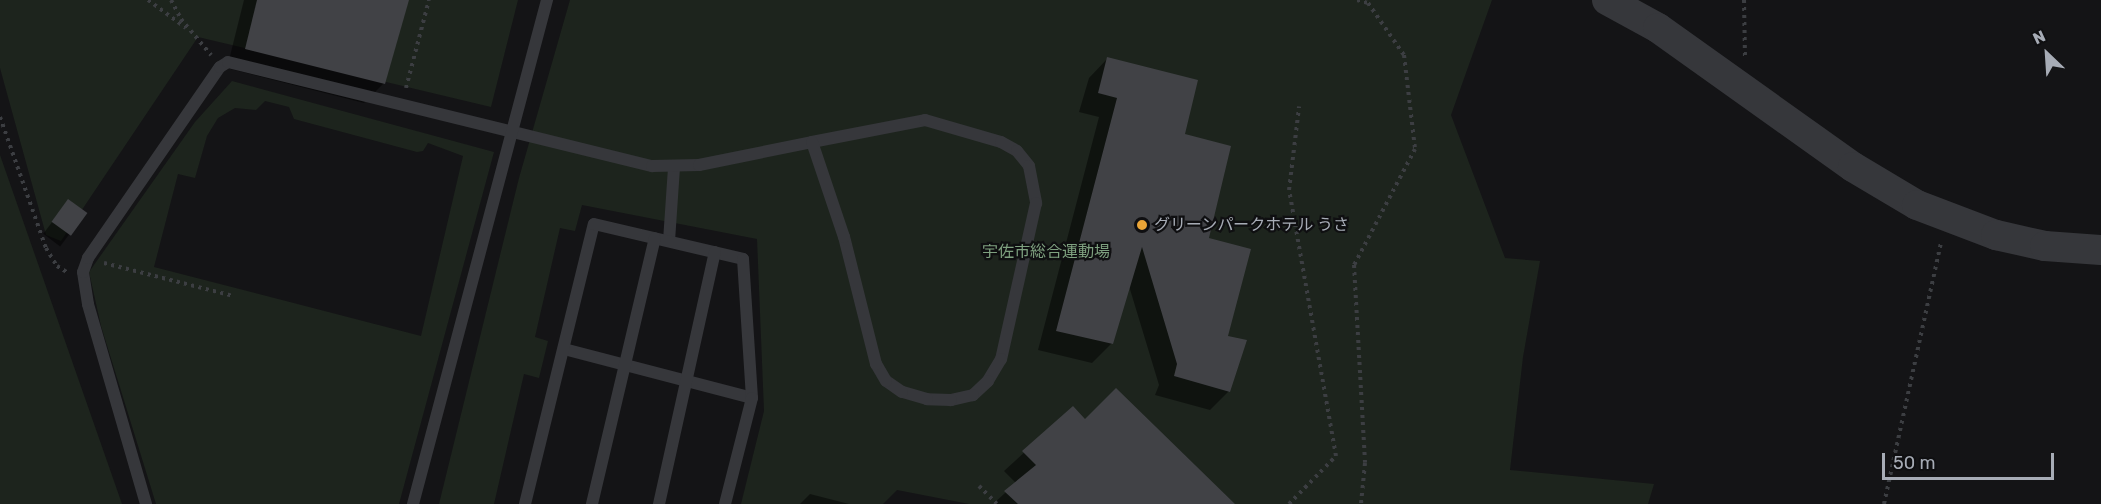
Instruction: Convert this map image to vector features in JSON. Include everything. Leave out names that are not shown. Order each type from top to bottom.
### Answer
[{"type":"street","points":[[1607,0],[1658,28],[1861,172],[1946,218],[2045,246],[2101,250]]},
{"type":"lane","points":[[413,504],[547,0]]},
{"type":"lane","points":[[146,504],[84,279],[88,258],[220,67],[228,62],[252,65],[641,165],[674,168],[926,120],[1001,141],[1017,151],[1029,166],[1036,203],[1001,359],[988,381],[973,395],[951,400],[927,399],[902,392],[886,381],[876,364],[844,237],[812,142]]},
{"type":"lane","points":[[669,241],[674,168]]},
{"type":"lane","points":[[525,504],[594,224],[743,259],[752,399],[725,504]]},
{"type":"lane","points":[[592,504],[655,238]]},
{"type":"lane","points":[[659,504],[714,252]]},
{"type":"lane","points":[[564,349],[752,399]]},
{"type":"path","points":[[148,0],[191,31]]},
{"type":"path","points":[[171,0],[191,31],[220,67]]},
{"type":"path","points":[[405,92],[429,0]]},
{"type":"path","points":[[1357,0],[1368,3],[1404,55],[1415,149],[1354,266],[1365,463],[1361,504]]},
{"type":"path","points":[[1744,0],[1746,89]]},
{"type":"path","points":[[1289,504],[1336,456],[1289,190],[1299,107]]},
{"type":"path","points":[[0,117],[51,258],[66,272],[84,279]]},
{"type":"path","points":[[1884,504],[1946,218]]},
{"type":"path","points":[[104,263],[233,296]]},
{"type":"path","points":[[979,486],[997,504]]},
{"type":"green space","points":[[0,0],[518,0],[491,107],[198,37],[61,241],[46,235],[0,68]]},
{"type":"green space","name":"宇佐市総合運動場","points":[[570,0],[1492,0],[1451,115],[1505,258],[1540,261],[1523,357],[1510,470],[1654,484],[1648,504],[969,504],[897,490],[883,504],[741,504],[764,411],[757,239],[582,205],[575,231],[560,228],[535,337],[548,341],[539,378],[524,374],[494,504],[439,504],[519,178]]},
{"type":"green space","points":[[232,81],[494,152],[399,504],[156,504],[101,326],[89,272],[195,122]],"holes":[[[265,101],[289,107],[294,119],[417,152],[423,151],[428,143],[463,156],[421,336],[154,267],[178,174],[195,178],[207,136],[218,118],[235,108],[256,110]]]},
{"type":"green space","points":[[0,155],[122,504],[0,504]]},
{"type":"building","points":[[257,0],[409,0],[385,84],[245,49]]},
{"type":"building","name":"グリーンパークホテル うさ","points":[[1107,57],[1198,80],[1185,134],[1231,146],[1209,238],[1251,249],[1228,336],[1247,340],[1230,392],[1174,376],[1177,364],[1142,247],[1113,344],[1056,331],[1117,98],[1098,93]]},
{"type":"building","points":[[68,199],[87,213],[71,236],[52,222]]},
{"type":"building","points":[[1116,388],[1235,504],[1018,504],[1004,491],[1036,465],[1022,451],[1073,406],[1085,419]]},
{"type":"place","name":"グリーンパークホテル うさ","points":[[1142,225]]}]
